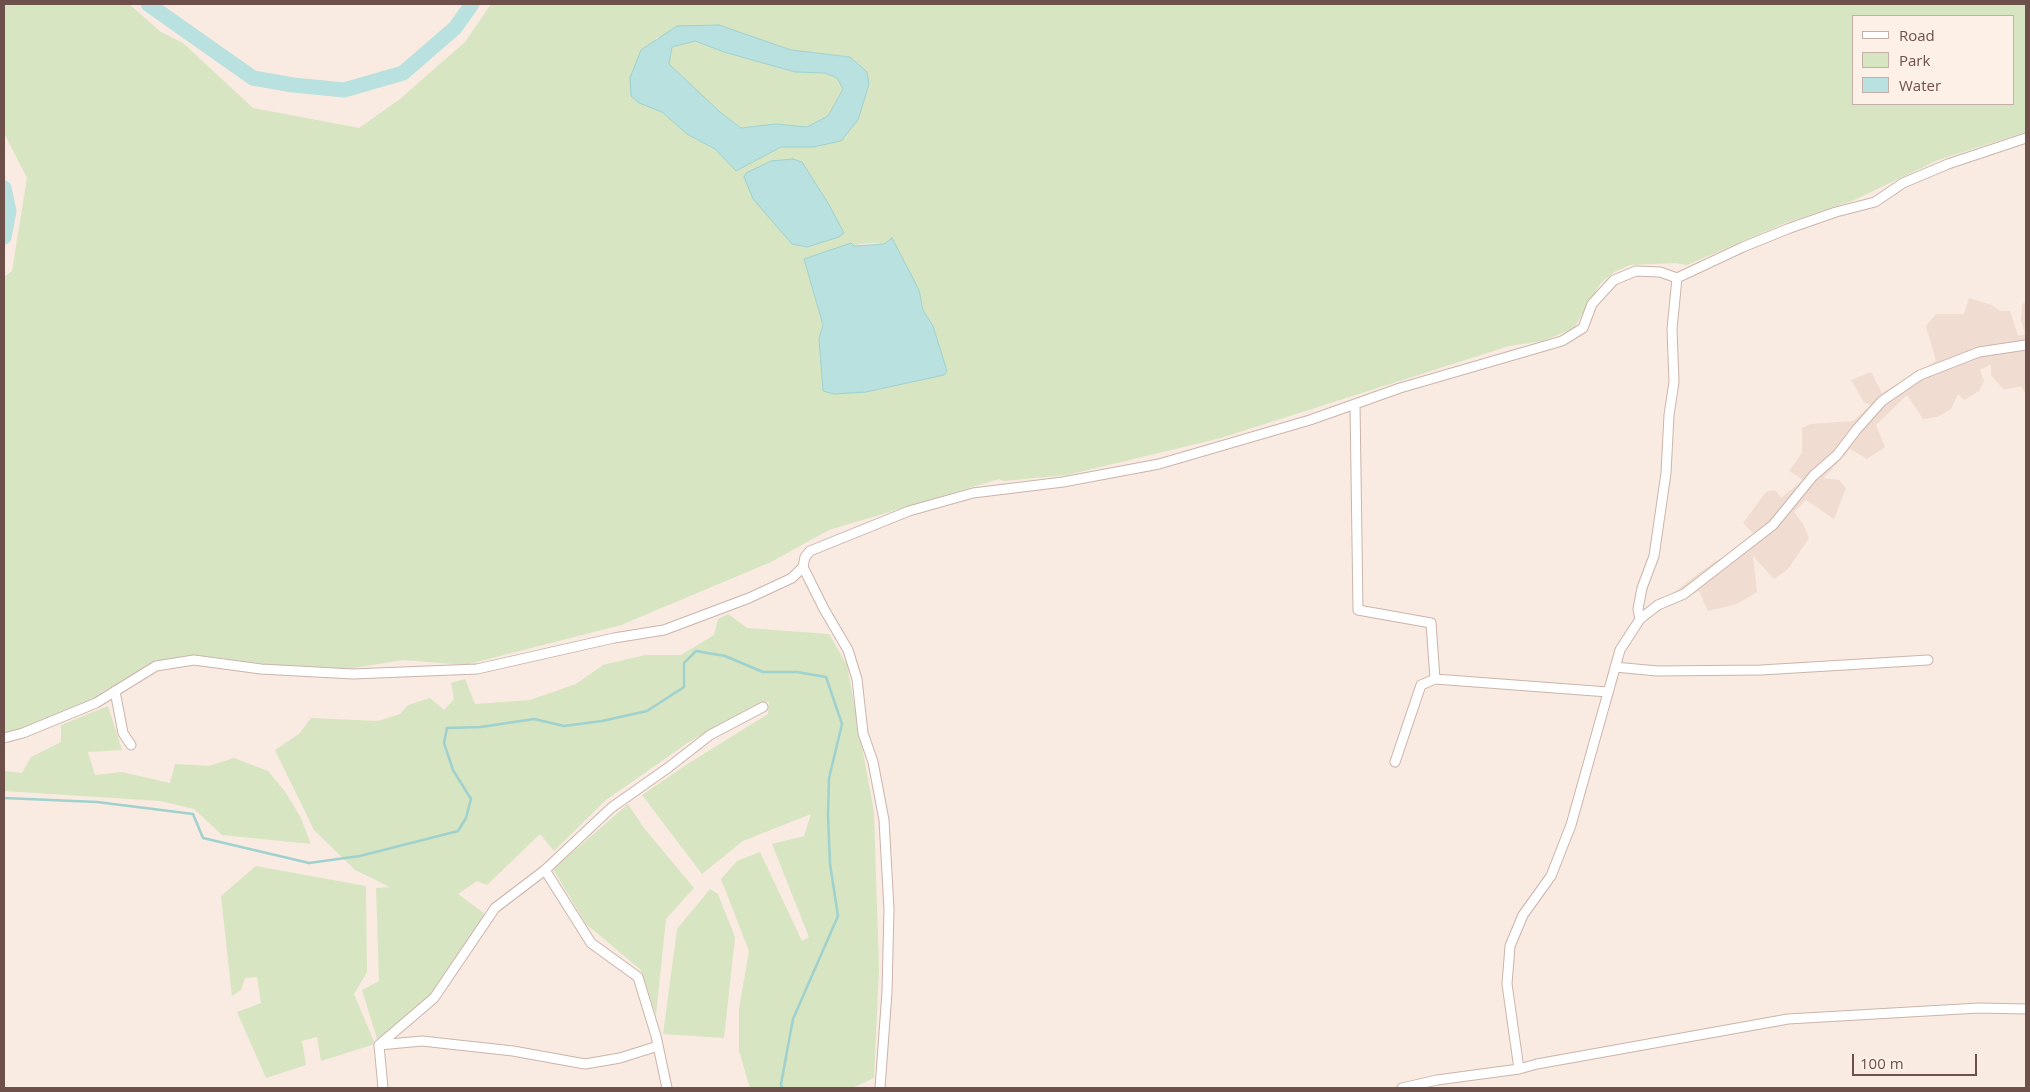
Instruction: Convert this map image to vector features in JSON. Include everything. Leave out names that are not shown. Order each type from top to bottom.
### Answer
[{"type":"street","points":[[4,738],[23,733],[96,703],[156,666],[194,660],[261,670],[353,674],[477,669],[614,638],[664,630],[784,582],[792,578],[803,567],[805,557],[810,552],[908,511],[973,493],[1064,482],[1159,464],[1310,420],[1400,388],[1562,341],[1583,328],[1592,304],[1614,280],[1636,271],[1660,272],[1677,278],[1743,247],[1790,228],[1836,212],[1875,202],[1903,183],[1948,164],[2026,138]]},
{"type":"street","points":[[1640,619],[1638,609],[1642,588],[1654,556],[1668,448],[1669,415],[1674,382],[1672,329],[1677,278]]},
{"type":"street","points":[[1519,1069],[1507,984],[1510,946],[1523,915],[1550,876],[1572,824],[1620,650],[1640,619],[1658,605],[1684,594],[1773,525],[1813,476],[1837,456],[1882,401],[1920,375],[1979,352],[2026,345]]},
{"type":"street","points":[[1355,404],[1358,610],[1431,623],[1435,679]]},
{"type":"street","points":[[803,567],[824,609],[848,650],[856,679],[863,733],[873,762],[884,820],[888,918],[886,1010],[880,1088]]},
{"type":"street","points":[[1615,667],[1657,671],[1760,670],[1928,660]]},
{"type":"street","points":[[1395,762],[1421,685],[1435,679],[1608,692]]},
{"type":"street","points":[[115,691],[123,733],[131,745]]},
{"type":"street","points":[[379,1045],[434,998],[495,908],[545,870],[611,808],[669,768],[710,735],[763,707]]},
{"type":"street","points":[[545,870],[591,943],[638,977],[658,1046],[667,1088]]},
{"type":"street","points":[[1402,1088],[1437,1080],[1519,1069],[1537,1064],[1788,1019],[1979,1008],[2026,1009]]},
{"type":"street","points":[[379,1045],[422,1040],[513,1051],[586,1064],[620,1058],[658,1046]]},
{"type":"street","points":[[379,1045],[382,1088]]},
{"type":"shaded area","points":[[1969,298],[1992,305],[2000,311],[2010,311],[2018,336],[2025,334],[2021,320],[2022,304],[2026,302],[2026,394],[2021,386],[2004,390],[1991,375],[1991,364],[1980,370],[1984,381],[1979,391],[1964,400],[1958,394],[1951,409],[1937,417],[1923,419],[1907,395],[1876,425],[1885,447],[1867,459],[1850,449],[1824,478],[1839,480],[1846,488],[1834,519],[1806,500],[1794,512],[1803,524],[1809,538],[1788,569],[1774,579],[1753,556],[1757,592],[1737,604],[1708,611],[1699,591],[1649,614],[1648,607],[1661,602],[1714,562],[1732,552],[1754,534],[1743,523],[1766,492],[1775,490],[1781,498],[1803,480],[1789,471],[1802,453],[1802,428],[1811,424],[1853,421],[1871,405],[1864,402],[1851,380],[1871,372],[1882,393],[1936,361],[1926,326],[1936,314],[1964,314]]},
{"type":"green space","points":[[4,4],[129,4],[161,32],[183,43],[253,108],[359,128],[400,99],[465,42],[491,4],[2026,4],[2026,132],[1938,160],[1852,201],[1785,223],[1687,265],[1675,263],[1630,265],[1614,272],[1600,284],[1574,328],[1543,341],[1509,346],[1221,438],[1067,475],[1004,481],[999,479],[829,530],[771,562],[621,625],[465,665],[403,660],[341,670],[306,670],[197,655],[171,659],[104,691],[90,703],[4,735],[4,277],[12,271],[27,178],[4,133]],"holes":[[[719,25],[791,50],[850,57],[869,84],[858,120],[813,147],[781,147],[736,171],[715,149],[687,134],[662,112],[656,38],[702,26]],[[860,244],[884,244],[919,290],[923,311],[933,326],[947,371],[944,375],[866,392],[823,391],[819,339],[823,325],[804,259]]]},
{"type":"green space","points":[[694,41],[724,52],[795,72],[825,73],[837,78],[843,89],[828,116],[807,127],[776,124],[741,128],[720,112],[669,64],[672,47]]},
{"type":"green space","points":[[728,614],[747,628],[829,634],[847,665],[874,812],[879,969],[874,1078],[852,1088],[750,1088],[739,1051],[739,1009],[749,951],[721,879],[737,861],[760,852],[802,941],[809,937],[772,844],[804,836],[811,814],[743,841],[702,874],[642,795],[689,763],[768,714],[769,701],[731,718],[689,742],[606,800],[554,851],[540,834],[487,885],[477,881],[458,894],[485,914],[432,997],[378,1042],[362,990],[379,981],[376,888],[390,887],[355,870],[314,830],[275,750],[299,734],[311,718],[378,721],[400,714],[408,705],[430,698],[444,710],[454,699],[451,683],[465,679],[475,704],[530,700],[576,684],[603,665],[645,655],[681,655],[714,635],[718,619]]},
{"type":"green space","points":[[108,706],[122,750],[88,752],[95,775],[122,772],[170,783],[175,764],[209,766],[234,758],[268,771],[286,793],[300,816],[311,844],[222,835],[194,809],[160,801],[4,791],[4,771],[22,773],[31,757],[61,742],[61,725]]},
{"type":"green space","points":[[628,804],[644,828],[694,888],[666,919],[656,1015],[641,970],[586,924],[553,869]]},
{"type":"green space","points":[[256,866],[366,886],[367,972],[354,994],[375,1044],[321,1061],[317,1037],[302,1041],[306,1065],[266,1078],[237,1012],[261,1003],[257,977],[245,978],[241,990],[232,996],[221,896]]},
{"type":"green space","points":[[710,889],[718,894],[735,937],[724,1038],[663,1034],[677,929]]},
{"type":"water","points":[[719,25],[791,50],[850,57],[867,72],[869,84],[858,120],[841,141],[813,147],[781,147],[736,171],[715,149],[687,134],[662,112],[639,103],[631,96],[630,78],[641,50],[677,26]],"holes":[[[695,41],[724,52],[795,72],[825,73],[837,78],[843,89],[828,116],[807,127],[776,124],[741,128],[720,112],[669,64],[672,47]]]},
{"type":"water","points":[[793,159],[802,162],[828,203],[844,233],[839,237],[807,247],[792,244],[753,199],[744,177],[746,173],[771,161]]},
{"type":"water","points":[[892,238],[919,290],[923,310],[933,326],[947,371],[944,375],[866,392],[834,394],[823,391],[819,339],[823,325],[804,259],[851,243],[854,246],[884,244]]},
{"type":"waterway","points":[[148,4],[253,78],[293,85],[344,90],[403,73],[455,28],[472,4]]},
{"type":"waterway","points":[[4,188],[9,211],[4,237]]},
{"type":"waterway","points":[[4,798],[97,802],[193,814],[203,838],[309,863],[360,856],[458,831],[466,818],[471,799],[453,770],[444,743],[447,728],[481,727],[534,719],[564,726],[602,721],[647,711],[684,687],[684,663],[696,651],[725,656],[763,672],[797,672],[826,677],[842,724],[829,778],[828,815],[830,864],[838,916],[793,1019],[781,1084],[782,1088]]}]
